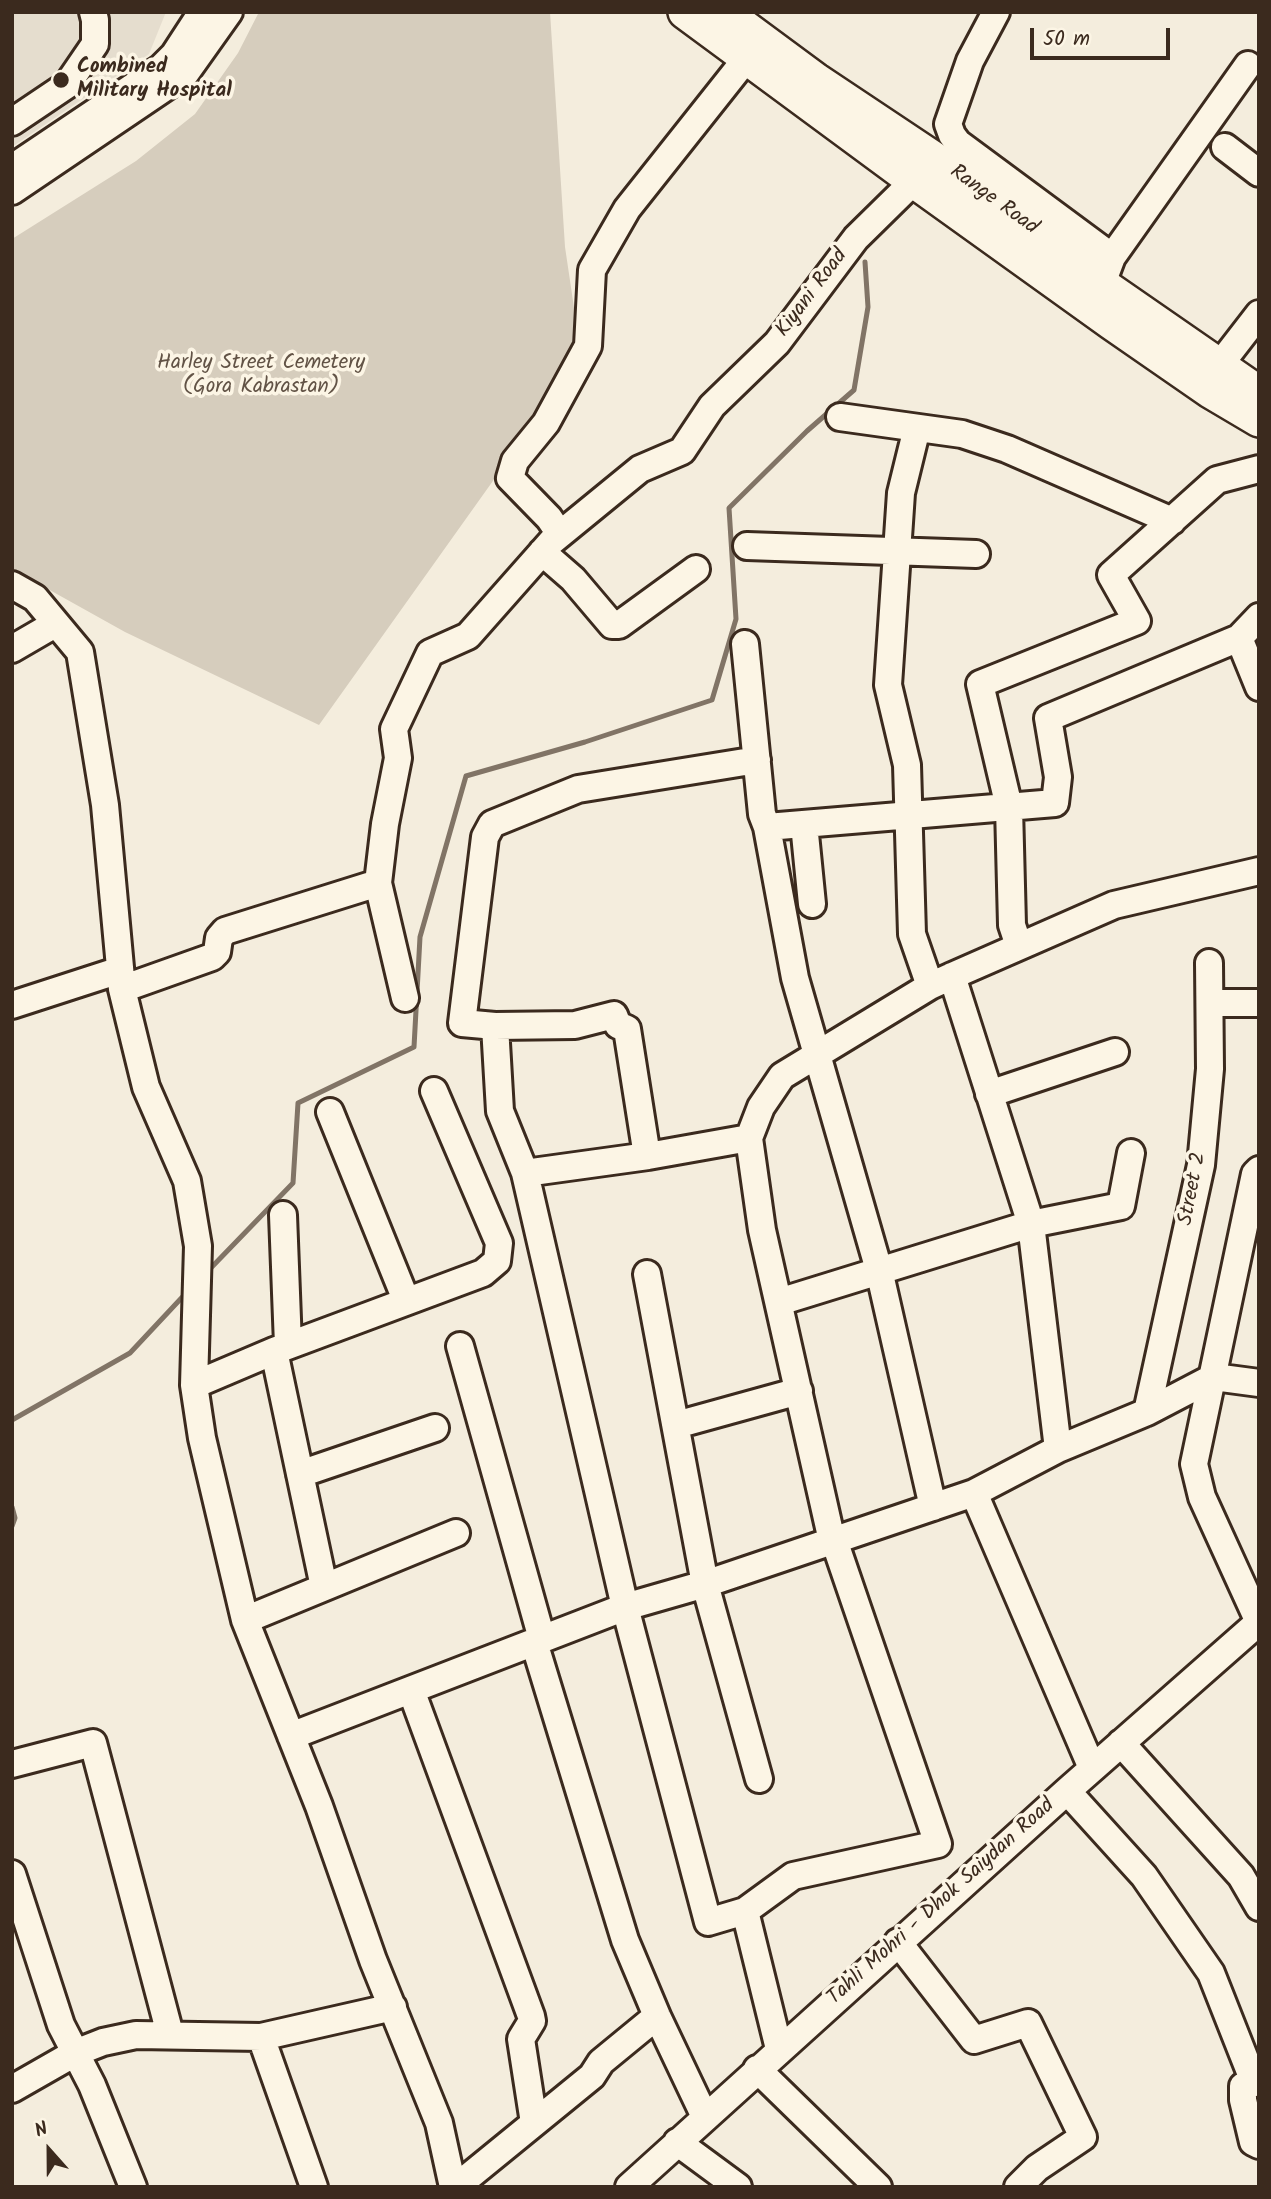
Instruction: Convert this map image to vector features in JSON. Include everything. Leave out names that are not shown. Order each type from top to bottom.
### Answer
[{"type":"main road","points":[[685,12],[1123,331],[1210,391],[1259,420]]},
{"type":"main road","name":"Range Road","points":[[724,12],[816,80],[1107,271],[1219,367],[1259,393]]},
{"type":"street","points":[[12,121],[67,85],[95,44],[93,12]]},
{"type":"street","points":[[12,168],[161,68],[174,55],[202,12]]},
{"type":"street","points":[[12,191],[185,74],[229,12]]},
{"type":"street","points":[[996,12],[970,61],[948,124],[958,144],[1107,271],[1248,65]]},
{"type":"street","points":[[696,569],[618,625],[612,625],[573,579],[551,543],[548,518],[510,478],[514,461],[546,423],[588,346],[592,270],[627,209],[746,59]]},
{"type":"street","points":[[1225,148],[1259,173]]},
{"type":"street","name":"Kiyani Road","points":[[405,998],[378,883],[385,824],[398,758],[394,729],[430,653],[468,636],[551,543],[640,469],[682,452],[712,406],[777,342],[856,237],[914,181]]},
{"type":"street","points":[[1219,367],[1259,314]]},
{"type":"street","points":[[840,417],[962,434],[1007,449],[1172,521]]},
{"type":"street","points":[[917,428],[901,493],[888,685],[907,765],[912,934],[941,981],[989,1094],[1031,1224],[1058,1449]]},
{"type":"street","points":[[1019,946],[1012,925],[1009,807],[980,684],[1137,621],[1111,575],[1217,481],[1259,469]]},
{"type":"street","points":[[747,546],[976,554]]},
{"type":"street","points":[[12,586],[35,598],[80,652],[105,805],[121,979],[146,1087],[187,1181],[198,1247],[194,1385],[202,1438],[245,1620],[319,1806],[373,1960],[439,2123],[455,2187],[592,2076],[601,2062],[657,2016]]},
{"type":"street","points":[[767,827],[1055,803],[1058,777],[1048,718],[1239,638],[1259,617]]},
{"type":"street","points":[[12,649],[55,624]]},
{"type":"street","points":[[1239,638],[1259,687]]},
{"type":"street","points":[[745,644],[762,814],[767,827],[795,978],[879,1270],[933,1507]]},
{"type":"street","points":[[647,1156],[627,1029],[618,1025],[614,1014],[575,1025],[495,1026],[462,1023],[485,837],[492,824],[578,789],[757,760]]},
{"type":"street","points":[[804,824],[812,904]]},
{"type":"street","points":[[495,1026],[500,1111],[525,1173],[625,1607],[708,1922],[745,1912],[793,1876],[938,1844],[835,1543],[832,1541],[762,1230],[749,1138],[761,1107],[782,1076],[941,981],[1114,905],[1259,871]]},
{"type":"street","points":[[12,1005],[212,957],[217,952],[219,938],[225,931],[378,883]]},
{"type":"street","name":"Street 2","points":[[1147,1412],[1201,1166],[1210,1069],[1209,963]]},
{"type":"street","points":[[1210,1003],[1259,1003]]},
{"type":"street","points":[[989,1094],[1115,1052]]},
{"type":"street","points":[[194,1385],[281,1348],[483,1273],[497,1261],[499,1244],[434,1091]]},
{"type":"street","points":[[330,1112],[406,1300]]},
{"type":"street","points":[[525,1173],[749,1138]]},
{"type":"street","points":[[779,1302],[1031,1224],[1121,1206],[1131,1153]]},
{"type":"street","points":[[1259,1170],[1255,1174],[1194,1464],[1202,1497],[1259,1622]]},
{"type":"street","points":[[284,1215],[281,1348],[300,1475],[324,1587]]},
{"type":"street","points":[[648,1274],[705,1584],[759,1779]]},
{"type":"street","points":[[460,1346],[538,1640],[625,1940],[657,2016],[705,2117]]},
{"type":"street","points":[[292,1736],[625,1607],[705,1584],[974,1493],[1058,1449],[1147,1412],[1214,1377],[1259,1383]]},
{"type":"street","points":[[676,1425],[799,1391]]},
{"type":"street","points":[[300,1475],[435,1428]]},
{"type":"street","points":[[974,1493],[1092,1768]]},
{"type":"street","points":[[245,1620],[456,1533]]},
{"type":"street","name":"Tahli Mohri - Dhok Saiydan Road","points":[[629,2187],[1092,1768],[1259,1622]]},
{"type":"street","points":[[411,1690],[531,2016],[532,2021],[521,2039],[534,2123]]},
{"type":"street","points":[[12,1764],[93,1742],[170,2034]]},
{"type":"street","points":[[1121,1742],[1241,1876],[1259,1907]]},
{"type":"street","points":[[1067,1791],[1143,1876],[1211,1973],[1257,2082],[1243,2086],[1243,2100],[1253,2142],[1259,2144]]},
{"type":"street","points":[[12,1874],[61,2025],[92,2085],[133,2187]]},
{"type":"street","points":[[745,1912],[779,2049]]},
{"type":"street","points":[[898,1942],[974,2040],[1028,2023],[1083,2137],[1037,2168],[1018,2187]]},
{"type":"street","points":[[12,2089],[75,2053],[103,2042],[135,2035],[261,2037],[393,2007]]},
{"type":"street","points":[[261,2037],[314,2187]]},
{"type":"street","points":[[757,2069],[878,2187]]},
{"type":"street","points":[[677,2142],[738,2187]]},
{"type":"shaded area","name":"Combined Military Hospital","points":[[12,12],[166,12],[149,54],[12,147]]},
{"type":"green space","name":"Harley Street Cemetery (Gora Kabrastan)","points":[[259,12],[550,12],[565,247],[580,348],[562,384],[319,725],[125,632],[12,569],[12,239],[136,161],[195,114],[238,53]]},
{"type":"waterway","points":[[206,1273],[293,1183],[298,1103],[414,1047],[420,937],[466,776],[585,742],[712,700],[736,619],[729,508],[807,431],[854,390],[868,307],[865,262]]},
{"type":"waterway","points":[[12,1420],[130,1353],[188,1291]]},
{"type":"waterway","points":[[12,1507],[15,1518],[12,1526]]},
{"type":"place","name":"Combined Military Hospital","points":[[61,80]]}]
